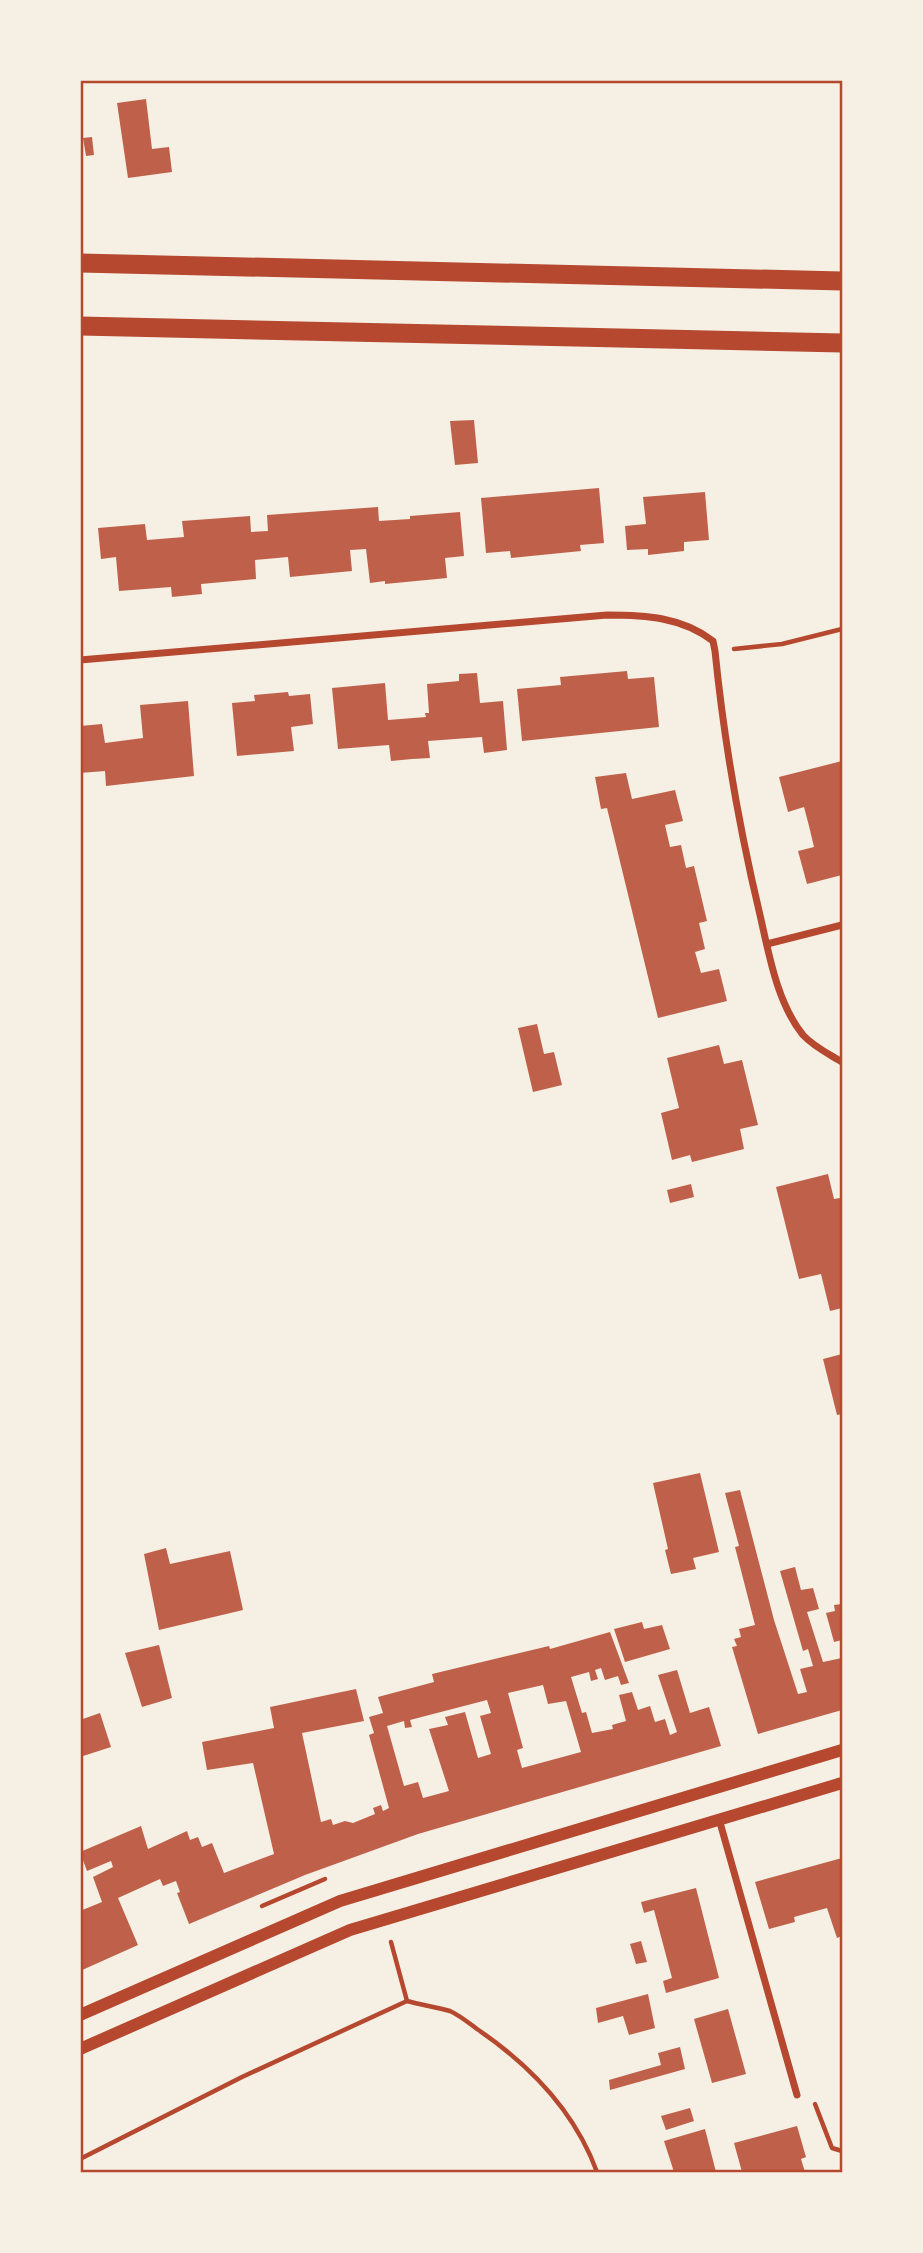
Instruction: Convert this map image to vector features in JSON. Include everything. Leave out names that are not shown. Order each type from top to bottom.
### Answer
[{"type":"highway","points":[[80,263],[842,281]]},
{"type":"highway","points":[[80,326],[842,343]]},
{"type":"street","points":[[80,660],[619,615],[673,620],[704,634],[713,641],[732,789],[767,944],[790,1013],[804,1035],[820,1049],[842,1062]]},
{"type":"street","points":[[767,944],[842,925]]},
{"type":"street","points":[[80,2015],[340,1901],[842,1750]]},
{"type":"street","points":[[80,2049],[350,1930],[842,1783]]},
{"type":"street","points":[[719,1819],[797,2095]]},
{"type":"path","points":[[715,651],[782,644],[842,629]]},
{"type":"path","points":[[389,1936],[407,2001]]},
{"type":"path","points":[[80,2159],[242,2077],[407,2001],[452,2012],[487,2036],[532,2073],[559,2103],[587,2146],[597,2172]]},
{"type":"path","points":[[797,2095],[816,2104],[832,2148],[842,2151]]},
{"type":"building","points":[[146,99],[152,149],[169,147],[172,172],[128,178],[117,103]]},
{"type":"building","points":[[92,137],[94,155],[86,156],[83,138]]},
{"type":"building","points":[[474,420],[478,463],[455,465],[450,421]]},
{"type":"building","points":[[599,488],[604,543],[580,545],[581,551],[511,558],[510,551],[486,553],[481,498]]},
{"type":"building","points":[[705,492],[709,540],[684,542],[684,551],[648,555],[648,549],[627,550],[625,526],[646,524],[643,497]]},
{"type":"building","points":[[378,507],[379,521],[460,512],[464,556],[445,558],[447,578],[370,583],[366,549],[350,550],[352,571],[290,577],[288,557],[255,560],[256,579],[201,584],[202,594],[172,597],[171,587],[119,591],[116,557],[101,559],[98,528],[145,524],[147,540],[184,537],[182,521],[250,516],[251,532],[268,531],[267,515]]},
{"type":"building","points":[[627,671],[628,679],[654,677],[659,727],[522,741],[517,689],[561,685],[560,677]]},
{"type":"building","points":[[477,673],[480,703],[503,701],[507,750],[484,753],[482,737],[428,741],[430,758],[391,761],[389,745],[338,749],[332,688],[385,683],[388,720],[426,717],[425,713],[429,713],[427,684],[459,681],[459,674]]},
{"type":"building","points":[[288,692],[289,696],[310,694],[313,724],[291,727],[294,751],[237,756],[232,703],[255,701],[254,695]]},
{"type":"building","points":[[188,701],[194,776],[106,786],[105,771],[80,773],[80,726],[102,724],[105,743],[143,738],[140,705]]},
{"type":"building","points":[[842,761],[842,875],[807,884],[798,851],[814,847],[809,826],[804,807],[788,812],[779,777]]},
{"type":"building","points":[[626,773],[632,799],[675,790],[683,821],[665,825],[670,847],[681,845],[686,868],[694,866],[707,921],[699,923],[705,949],[695,952],[701,973],[719,969],[727,1001],[658,1018],[607,808],[601,809],[595,777]]},
{"type":"building","points":[[537,1024],[544,1054],[554,1052],[562,1085],[533,1092],[518,1028]]},
{"type":"building","points":[[719,1045],[724,1064],[742,1060],[758,1125],[740,1129],[744,1149],[692,1162],[690,1155],[672,1160],[661,1113],[679,1108],[667,1058]]},
{"type":"building","points":[[828,1174],[834,1199],[840,1198],[842,1208],[842,1308],[830,1311],[821,1274],[799,1279],[776,1187]]},
{"type":"building","points":[[691,1184],[694,1197],[670,1203],[667,1190]]},
{"type":"building","points":[[842,1354],[842,1414],[837,1415],[823,1359]]},
{"type":"building","points":[[700,1473],[719,1552],[693,1558],[696,1569],[671,1574],[653,1483]]},
{"type":"building","points":[[740,1490],[774,1620],[798,1694],[807,1692],[800,1669],[813,1666],[808,1649],[803,1651],[780,1571],[795,1567],[801,1590],[813,1588],[819,1609],[807,1612],[823,1662],[842,1658],[842,1710],[758,1734],[732,1647],[737,1646],[734,1639],[741,1637],[739,1629],[755,1625],[735,1547],[739,1546],[725,1493]]},
{"type":"building","points":[[166,1548],[170,1564],[230,1551],[243,1610],[159,1630],[144,1554]]},
{"type":"building","points":[[842,1604],[842,1640],[834,1642],[826,1613],[835,1611],[834,1605]]},
{"type":"building","points":[[642,1622],[644,1629],[662,1625],[670,1649],[625,1662],[614,1629]]},
{"type":"building","points":[[610,1632],[629,1683],[621,1685],[618,1676],[605,1680],[601,1668],[595,1670],[598,1679],[591,1681],[589,1672],[571,1677],[582,1713],[586,1712],[592,1733],[613,1729],[612,1725],[626,1721],[619,1695],[632,1692],[638,1710],[650,1706],[655,1722],[665,1719],[670,1735],[677,1732],[658,1675],[677,1670],[690,1713],[709,1707],[721,1746],[418,1834],[305,1875],[189,1924],[177,1893],[180,1892],[176,1881],[163,1886],[160,1879],[118,1898],[138,1945],[80,1971],[80,1911],[102,1902],[93,1877],[113,1867],[111,1861],[87,1871],[80,1852],[141,1826],[148,1849],[187,1831],[190,1840],[198,1837],[202,1847],[212,1843],[224,1873],[274,1854],[253,1763],[207,1770],[202,1742],[274,1728],[270,1707],[356,1689],[364,1721],[302,1733],[321,1822],[331,1819],[333,1825],[345,1821],[353,1823],[375,1814],[373,1808],[381,1805],[383,1811],[389,1808],[369,1735],[374,1733],[369,1717],[383,1713],[378,1697],[434,1682],[432,1674],[549,1646],[550,1649]],"holes":[[[543,1685],[548,1704],[566,1701],[581,1752],[522,1768],[517,1750],[523,1748],[508,1693]],[[487,1700],[491,1713],[480,1716],[491,1754],[478,1758],[465,1712],[445,1717],[448,1725],[429,1729],[449,1791],[423,1798],[418,1782],[404,1786],[387,1726],[404,1721],[405,1728],[412,1727],[410,1720]]]},
{"type":"building","points":[[159,1645],[172,1698],[142,1707],[125,1653]]},
{"type":"building","points":[[100,1713],[111,1747],[80,1757],[80,1720]]},
{"type":"building","points":[[842,1858],[842,1936],[837,1938],[827,1908],[794,1917],[795,1922],[769,1929],[755,1882]]},
{"type":"building","points":[[696,1888],[719,1978],[666,1993],[663,1981],[672,1978],[654,1910],[644,1913],[641,1902]]},
{"type":"building","points":[[641,1941],[647,1962],[636,1964],[630,1944]]},
{"type":"building","points":[[648,1994],[655,2028],[629,2035],[623,2016],[598,2023],[596,2008]]},
{"type":"building","points":[[728,2009],[746,2074],[712,2083],[694,2019]]},
{"type":"building","points":[[680,2047],[685,2069],[610,2090],[609,2080],[661,2065],[658,2053]]},
{"type":"building","points":[[690,2108],[694,2121],[666,2130],[661,2116]]},
{"type":"building","points":[[797,2126],[806,2157],[801,2159],[805,2172],[742,2172],[734,2143]]},
{"type":"building","points":[[705,2129],[716,2172],[674,2172],[664,2141]]}]
